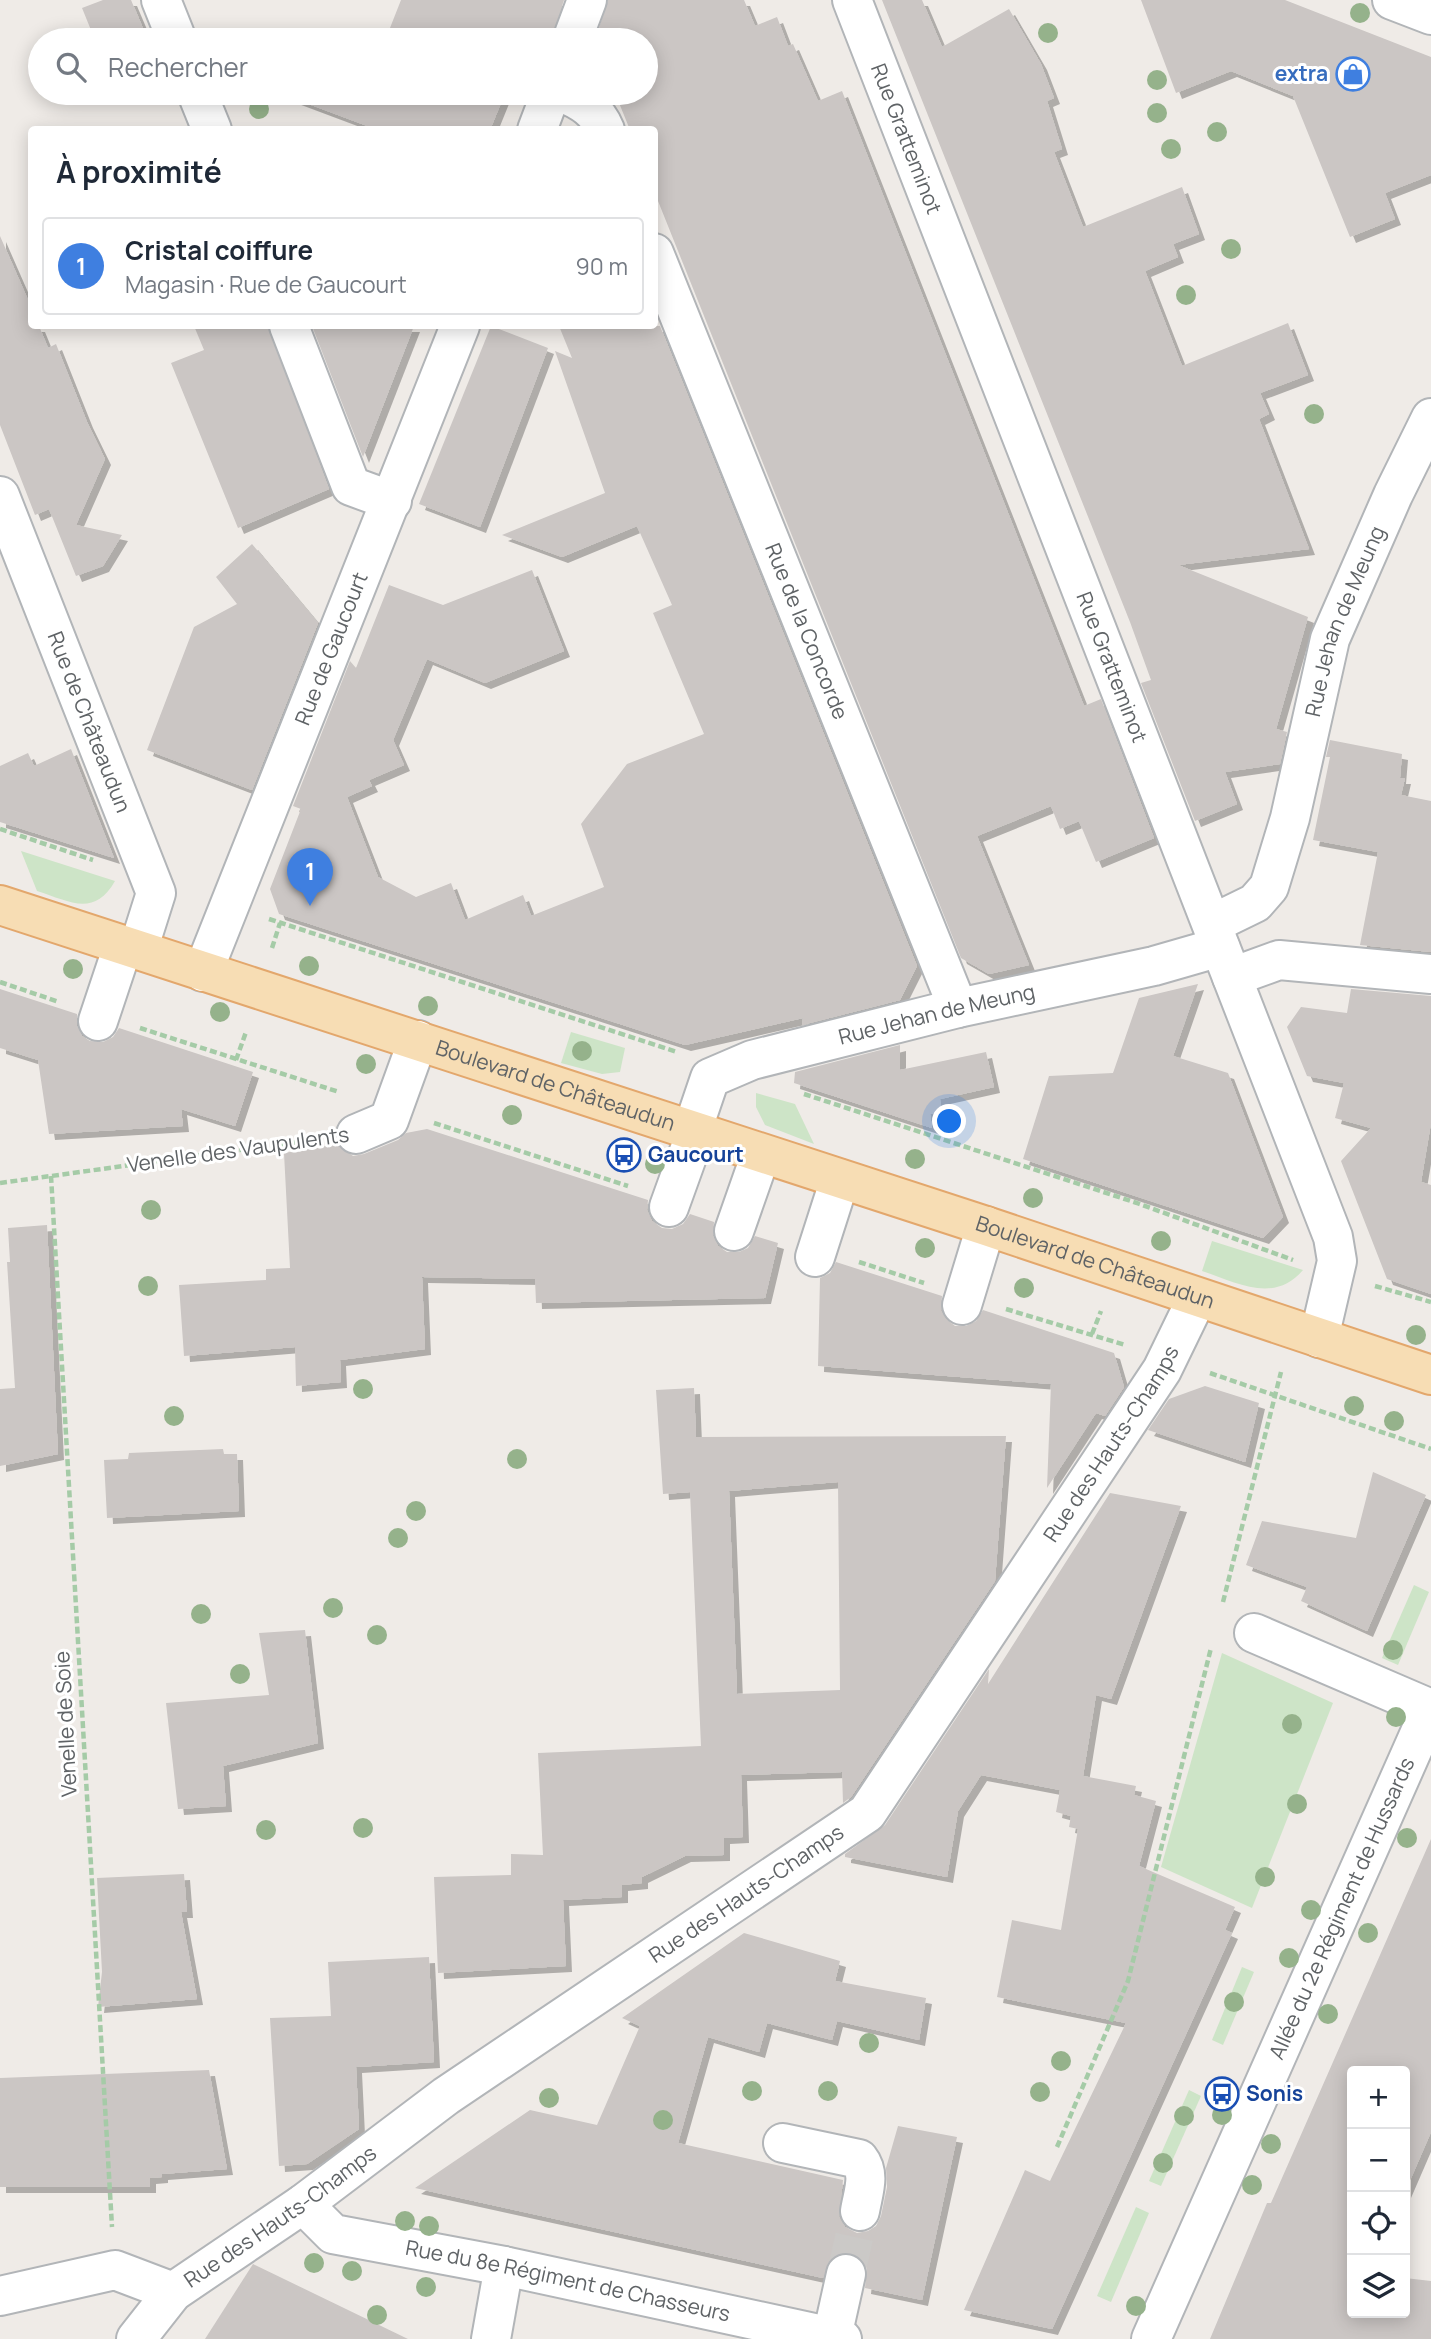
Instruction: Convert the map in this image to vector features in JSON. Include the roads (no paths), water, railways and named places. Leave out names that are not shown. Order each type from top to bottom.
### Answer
[{"type":"main road","name":"Boulevard de Châteaudun","points":[[0,905],[986,1226],[1431,1375]]},
{"type":"street","points":[[161,0],[172,28]]},
{"type":"street","points":[[576,28],[587,0]]},
{"type":"street","name":"Rue Gratteminot","points":[[852,0],[1333,1237],[1338,1261],[1319,1338]]},
{"type":"street","points":[[1392,0],[1431,15]]},
{"type":"street","points":[[202,105],[210,126]]},
{"type":"street","points":[[539,126],[546,105]]},
{"type":"street","points":[[587,105],[603,126]]},
{"type":"street","name":"Rue de la Concorde","points":[[658,263],[958,1008]]},
{"type":"street","points":[[290,329],[351,486],[391,501]]},
{"type":"street","name":"Rue de Gaucourt","points":[[203,972],[459,329]]},
{"type":"street","name":"Rue Jehan de Meung","points":[[694,1131],[710,1078],[716,1072],[958,1008],[1222,949],[1269,887],[1290,818],[1330,639],[1393,495],[1431,418]]},
{"type":"street","name":"Rue de Châteaudun","points":[[0,496],[156,893],[100,1018]]},
{"type":"street","points":[[1222,949],[1279,960],[1431,974]]},
{"type":"street","name":"Venelle des Vaupulents","points":[[356,1134],[389,1120],[418,1040]]},
{"type":"street","points":[[669,1207],[694,1131]]},
{"type":"street","points":[[734,1231],[761,1154]]},
{"type":"street","points":[[815,1257],[840,1180]]},
{"type":"street","points":[[961,1305],[986,1226]]},
{"type":"street","name":"Rue des Hauts-Champs","points":[[135,2339],[173,2292],[303,2204],[446,2096],[867,1813],[1162,1370],[1197,1298]]},
{"type":"street","points":[[1254,1633],[1431,1709]]},
{"type":"street","name":"Allée du 2e Régiment de Hussards","points":[[1151,2339],[1431,1709]]},
{"type":"street","points":[[783,2143],[859,2159],[865,2167],[866,2178],[860,2211]]},
{"type":"street","name":"Rue du 8e Régiment de Chasseurs","points":[[303,2204],[333,2234],[503,2266],[837,2338]]},
{"type":"street","points":[[491,2339],[503,2266]]},
{"type":"street","points":[[0,2296],[115,2270],[173,2292]]},
{"type":"street","points":[[837,2338],[846,2274]]},
{"type":"tunnel","points":[[846,2274],[860,2211]]},
{"type":"place","name":"extra","points":[[1353,74]]},
{"type":"place","name":"Cristal coiffure","points":[[310,906]]},
{"type":"place","name":"Gaucourt","points":[[624,1155]]},
{"type":"place","name":"Sonis","points":[[1222,2094]]}]
